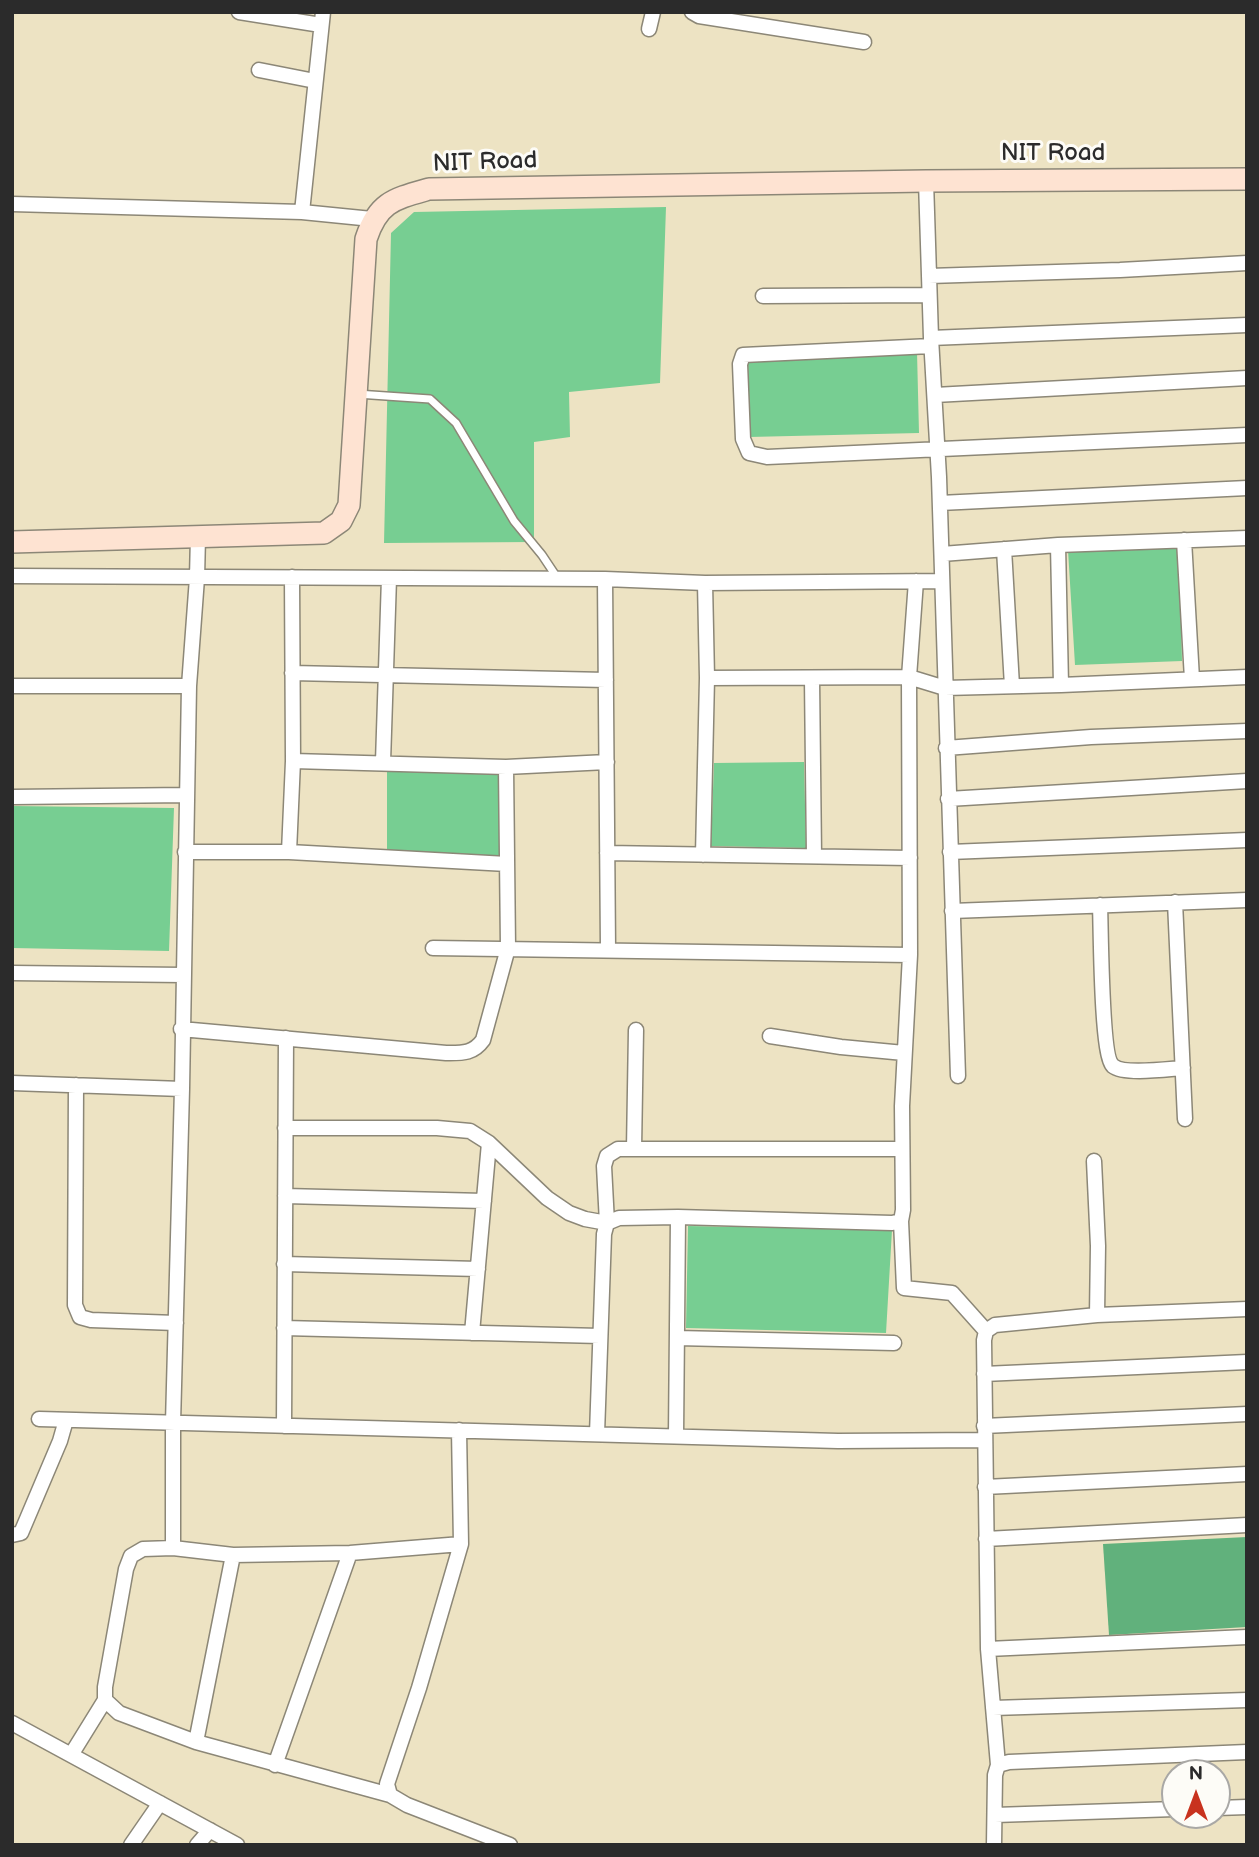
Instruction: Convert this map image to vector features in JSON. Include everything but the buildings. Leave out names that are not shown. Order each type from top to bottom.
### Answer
[{"type":"main road","name":"NIT Road","points":[[372,219],[382,208],[404,196],[429,189],[1247,179]]},
{"type":"main road","points":[[12,542],[324,533],[341,521],[349,505],[366,239],[372,219]]},
{"type":"street","points":[[239,12],[322,19],[302,212]]},
{"type":"street","points":[[649,29],[653,12]]},
{"type":"street","points":[[692,12],[699,16],[864,42]]},
{"type":"street","points":[[259,70],[315,81]]},
{"type":"street","points":[[926,181],[942,554],[958,1076]]},
{"type":"street","points":[[12,204],[302,212],[372,219]]},
{"type":"street","points":[[929,276],[1247,263]]},
{"type":"street","points":[[764,296],[929,295]]},
{"type":"street","points":[[1247,325],[743,355],[740,364],[743,439],[749,453],[767,457],[1247,435]]},
{"type":"street","points":[[935,395],[1247,378]]},
{"type":"street","points":[[940,503],[1247,488]]},
{"type":"street","points":[[173,1549],[173,1423],[186,795],[198,536]]},
{"type":"street","points":[[942,554],[1058,545],[1247,538]]},
{"type":"street","points":[[1184,540],[1192,679]]},
{"type":"street","points":[[1058,545],[1061,685]]},
{"type":"street","points":[[1004,549],[1012,686]]},
{"type":"street","points":[[12,576],[605,579],[705,583],[942,581]]},
{"type":"street","points":[[289,852],[293,761],[292,577]]},
{"type":"street","points":[[383,762],[389,578]]},
{"type":"street","points":[[605,579],[608,949]]},
{"type":"street","points":[[916,581],[909,677],[910,955],[902,1106],[901,1221],[904,1288],[952,1293],[986,1331]]},
{"type":"street","points":[[703,855],[707,678],[705,583]]},
{"type":"street","points":[[292,673],[606,680]]},
{"type":"street","points":[[707,678],[909,677],[945,688],[1247,677]]},
{"type":"street","points":[[812,679],[814,856]]},
{"type":"street","points":[[12,687],[189,686]]},
{"type":"street","points":[[946,748],[1091,737],[1247,731]]},
{"type":"street","points":[[293,761],[506,767],[607,762]]},
{"type":"street","points":[[181,1029],[446,1053],[464,1053],[476,1049],[483,1040],[508,948],[506,767]]},
{"type":"street","points":[[948,799],[1247,781]]},
{"type":"street","points":[[12,797],[186,795]]},
{"type":"street","points":[[950,852],[1247,840]]},
{"type":"street","points":[[185,852],[289,852],[507,864]]},
{"type":"street","points":[[607,853],[910,858]]},
{"type":"street","points":[[952,911],[1247,900]]},
{"type":"street","points":[[1175,902],[1185,1119]]},
{"type":"street","points":[[1100,905],[1105,1028],[1109,1060],[1114,1067],[1126,1070],[1183,1068]]},
{"type":"street","points":[[433,948],[910,955]]},
{"type":"street","points":[[12,973],[183,975]]},
{"type":"street","points":[[634,1149],[636,1030]]},
{"type":"street","points":[[770,1036],[904,1059]]},
{"type":"street","points":[[284,1426],[286,1038]]},
{"type":"street","points":[[12,1083],[182,1089]]},
{"type":"street","points":[[76,1085],[75,1305],[80,1317],[90,1320],[176,1323]]},
{"type":"street","points":[[285,1128],[470,1131],[489,1143],[547,1198],[569,1213],[607,1223],[619,1218],[678,1217],[892,1223],[901,1221]]},
{"type":"street","points":[[472,1333],[489,1143]]},
{"type":"street","points":[[597,1434],[604,1234],[607,1223],[604,1166],[607,1156],[618,1149],[902,1149]]},
{"type":"street","points":[[1094,1161],[1098,1246],[1097,1315]]},
{"type":"street","points":[[285,1196],[484,1201]]},
{"type":"street","points":[[676,1436],[678,1217]]},
{"type":"street","points":[[284,1264],[478,1269]]},
{"type":"street","points":[[994,1845],[995,1775],[998,1765],[988,1649],[984,1433],[986,1331],[995,1325],[1097,1315],[1247,1309]]},
{"type":"street","points":[[284,1328],[600,1336]]},
{"type":"street","points":[[677,1338],[894,1343]]},
{"type":"street","points":[[984,1374],[1247,1362]]},
{"type":"street","points":[[39,1419],[838,1441],[1247,1414]]},
{"type":"street","points":[[12,1535],[21,1533],[66,1420]]},
{"type":"street","points":[[390,1795],[387,1784],[391,1766],[419,1688],[461,1544],[459,1430]]},
{"type":"street","points":[[985,1487],[1247,1474]]},
{"type":"street","points":[[986,1539],[1247,1525]]},
{"type":"street","points":[[71,1755],[105,1700],[105,1686],[131,1556],[143,1549],[233,1555],[349,1553],[461,1544]]},
{"type":"street","points":[[275,1765],[349,1553]]},
{"type":"street","points":[[196,1742],[233,1555]]},
{"type":"street","points":[[988,1649],[1247,1637]]},
{"type":"street","points":[[105,1700],[119,1713],[196,1742],[390,1795],[407,1805],[510,1845]]},
{"type":"street","points":[[993,1708],[1247,1700]]},
{"type":"street","points":[[12,1723],[237,1845]]},
{"type":"street","points":[[998,1765],[1009,1762],[1247,1752]]},
{"type":"street","points":[[131,1845],[160,1803]]},
{"type":"street","points":[[995,1815],[1161,1809]]},
{"type":"street","points":[[197,1845],[210,1830]]},
{"type":"lane","points":[[356,394],[430,399],[456,424],[514,521],[558,579]]},
{"type":"green space","points":[[666,207],[660,383],[569,392],[570,437],[534,442],[534,542],[384,543],[391,233],[414,212]]},
{"type":"green space","points":[[917,352],[919,433],[749,437],[748,358]]},
{"type":"green space","points":[[1179,544],[1182,661],[1075,665],[1068,550]]},
{"type":"green space","points":[[804,762],[806,848],[711,846],[714,763]]},
{"type":"green space","points":[[387,767],[500,773],[500,857],[387,852]]},
{"type":"green space","points":[[12,806],[174,808],[169,951],[12,948]]},
{"type":"green space","points":[[688,1226],[892,1230],[886,1333],[686,1328]]},
{"type":"green space","points":[[1247,1537],[1247,1627],[1109,1635],[1103,1544]]}]
